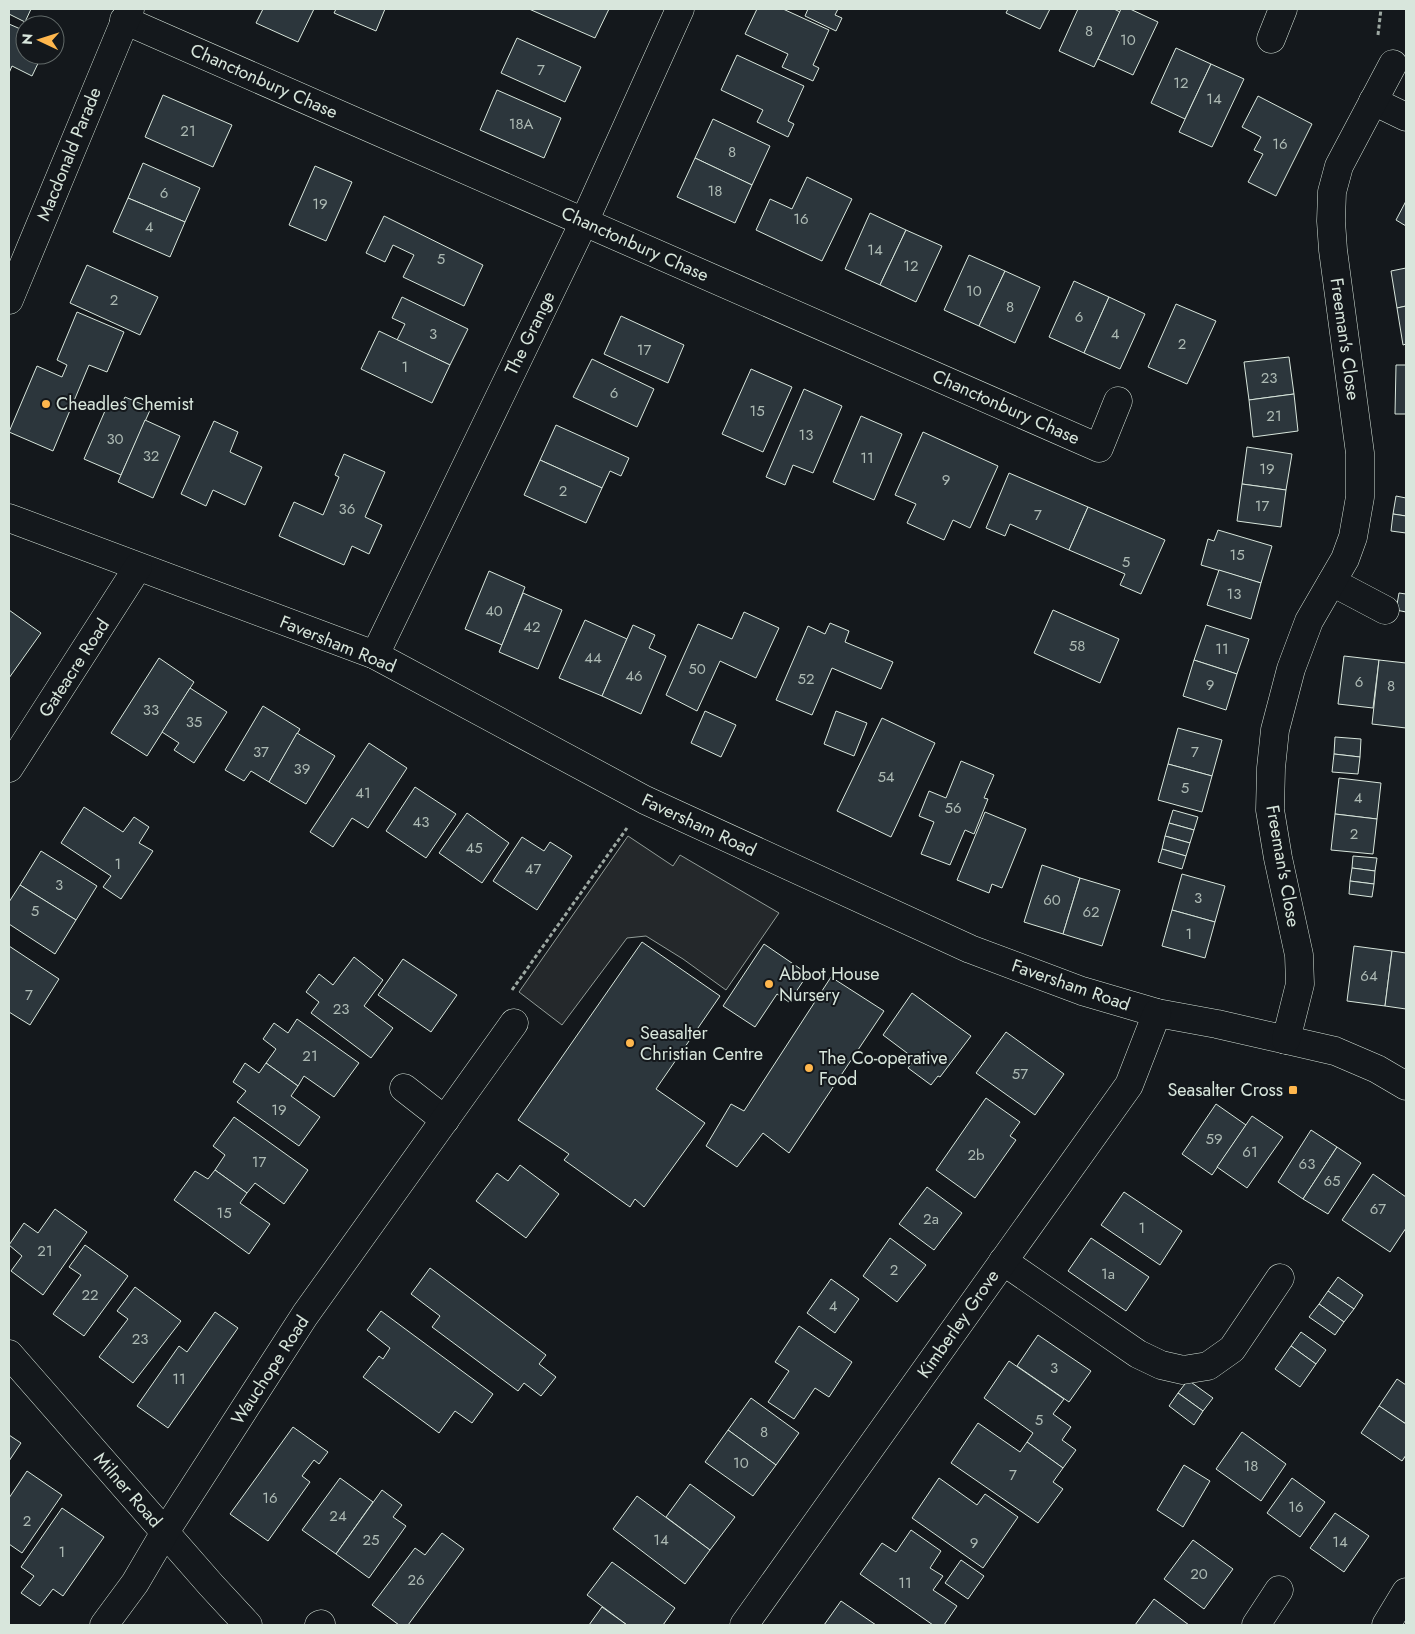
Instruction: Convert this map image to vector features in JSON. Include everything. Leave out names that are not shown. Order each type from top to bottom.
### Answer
[{"type":"street","name":"The Grange","points":[[375,655],[584,222],[680,9]]},
{"type":"street","points":[[1271,38],[1283,9]]},
{"type":"street","name":"Chanctonbury Chase","points":[[127,14],[584,222],[1099,448],[1118,401]]},
{"type":"street","name":"Macdonald Parade","points":[[9,300],[127,14]]},
{"type":"street","name":"Freeman's Close","points":[[1286,1040],[1300,984],[1298,955],[1270,810],[1275,730],[1291,669],[1310,621],[1345,559],[1353,537],[1360,497],[1360,452],[1333,250],[1332,192],[1339,166],[1393,64]]},
{"type":"street","points":[[1373,101],[1406,117]]},
{"type":"street","name":"Faversham Road","points":[[9,518],[375,655],[645,800],[970,949],[1082,991],[1157,1013],[1217,1024],[1335,1051],[1377,1069],[1406,1086]]},
{"type":"street","name":"Gateacre Road","points":[[9,768],[138,567]]},
{"type":"street","points":[[1332,582],[1385,610]]},
{"type":"street","name":"Kimberley Grove","points":[[744,1625],[1129,1085],[1157,1013]]},
{"type":"street","name":"Wauchope Road","points":[[104,1625],[135,1583],[164,1532],[305,1315],[514,1024]]},
{"type":"street","points":[[404,1088],[445,1120]]},
{"type":"street","points":[[1003,1261],[1138,1354],[1161,1364],[1183,1370],[1208,1366],[1232,1349],[1280,1278]]},
{"type":"street","name":"Milner Road","points":[[9,1354],[248,1625]]},
{"type":"street","points":[[1256,1625],[1279,1590]]},
{"type":"street","points":[[1386,1625],[1406,1592]]},
{"type":"path","points":[[509,994],[645,800]]},
{"type":"shaded area","points":[[628,836],[673,866],[680,855],[779,913],[726,990],[683,959],[646,936],[627,938],[562,1025],[519,992]]},
{"type":"building","points":[[9,9],[31,9],[28,15],[15,15],[15,17],[9,14]]},
{"type":"building","points":[[263,9],[314,9],[298,42],[256,23]]},
{"type":"building","points":[[336,9],[385,9],[376,31],[334,13]]},
{"type":"building","points":[[529,9],[609,9],[595,38]]},
{"type":"building","points":[[757,9],[783,9],[829,30],[813,65],[819,68],[813,81],[782,67],[788,54],[745,34]]},
{"type":"building","points":[[808,9],[838,9],[835,15],[842,18],[836,31],[805,16]]},
{"type":"building","points":[[1008,9],[1050,9],[1040,29],[1006,13]]},
{"type":"building","points":[[1078,9],[1114,9],[1120,12],[1094,67],[1059,51]]},
{"type":"building","points":[[1121,9],[1130,9],[1158,22],[1133,75],[1098,59]]},
{"type":"building","points":[[9,24],[15,27],[15,65],[37,65],[32,76],[12,66],[9,73]]},
{"type":"building","points":[[517,38],[581,67],[565,102],[501,73]]},
{"type":"building","points":[[1176,48],[1211,64],[1185,119],[1151,103]]},
{"type":"building","points":[[737,55],[804,86],[788,121],[794,124],[788,137],[757,122],[763,110],[721,90]]},
{"type":"building","points":[[1211,64],[1244,79],[1212,147],[1179,132]]},
{"type":"building","points":[[497,90],[561,118],[544,158],[480,130]]},
{"type":"building","points":[[163,95],[232,125],[213,167],[145,137]]},
{"type":"building","points":[[1258,96],[1312,124],[1276,196],[1248,182],[1263,154],[1254,150],[1261,137],[1242,127]]},
{"type":"building","points":[[713,119],[770,146],[752,185],[695,158]]},
{"type":"building","points":[[695,158],[752,185],[735,223],[677,197]]},
{"type":"building","points":[[143,163],[200,188],[185,222],[128,198]]},
{"type":"building","points":[[315,166],[352,182],[326,241],[289,225]]},
{"type":"building","points":[[807,177],[852,199],[822,261],[756,230],[770,199],[792,209]]},
{"type":"building","points":[[128,198],[185,222],[170,257],[113,232]]},
{"type":"building","points":[[1406,201],[1406,226],[1396,220]]},
{"type":"building","points":[[870,213],[906,230],[880,285],[845,269]]},
{"type":"building","points":[[384,216],[483,265],[464,306],[403,277],[414,255],[393,245],[385,262],[366,253]]},
{"type":"building","points":[[906,230],[942,246],[916,302],[880,285]]},
{"type":"building","points":[[969,255],[1005,271],[979,326],[944,310]]},
{"type":"building","points":[[87,265],[158,297],[140,335],[70,303]]},
{"type":"building","points":[[1406,268],[1406,306],[1397,308],[1391,271]]},
{"type":"building","points":[[1005,271],[1040,287],[1015,343],[979,326]]},
{"type":"building","points":[[1074,281],[1109,297],[1084,353],[1049,337]]},
{"type":"building","points":[[402,297],[468,329],[450,365],[397,340],[405,324],[392,318]]},
{"type":"building","points":[[1109,297],[1145,314],[1120,369],[1084,353]]},
{"type":"building","points":[[1176,304],[1216,321],[1187,384],[1148,367]]},
{"type":"building","points":[[1406,306],[1406,344],[1403,345],[1397,308]]},
{"type":"building","name":"Cheadles Chemist","points":[[77,312],[124,332],[107,372],[89,365],[53,451],[9,432],[37,366],[62,377],[67,365],[57,360]]},
{"type":"building","points":[[621,316],[684,345],[668,383],[604,354]]},
{"type":"building","points":[[379,331],[450,365],[432,403],[361,369]]},
{"type":"building","points":[[1289,357],[1294,394],[1249,400],[1244,362]]},
{"type":"building","points":[[592,359],[654,389],[637,427],[573,397]]},
{"type":"building","points":[[1396,365],[1406,365],[1406,414],[1395,414]]},
{"type":"building","points":[[751,369],[792,387],[763,452],[722,434]]},
{"type":"building","points":[[804,389],[842,406],[813,473],[793,465],[785,485],[766,477]]},
{"type":"building","points":[[1294,394],[1298,431],[1253,437],[1249,400]]},
{"type":"building","points":[[125,397],[151,408],[121,475],[84,459],[108,404],[119,409]]},
{"type":"building","points":[[861,416],[902,434],[874,500],[833,482]]},
{"type":"building","points":[[145,420],[180,436],[153,498],[118,482]]},
{"type":"building","points":[[214,421],[238,432],[230,452],[262,467],[245,505],[213,490],[206,506],[181,494]]},
{"type":"building","points":[[556,425],[629,458],[621,476],[610,471],[602,488],[540,460]]},
{"type":"building","points":[[923,432],[998,466],[970,528],[953,520],[944,540],[907,523],[916,504],[895,495]]},
{"type":"building","points":[[1247,447],[1292,454],[1286,490],[1242,484]]},
{"type":"building","points":[[344,454],[385,472],[365,517],[382,525],[369,554],[352,546],[344,565],[279,536],[294,502],[323,515],[339,477],[335,475]]},
{"type":"building","points":[[540,460],[602,488],[586,523],[524,495]]},
{"type":"building","points":[[1009,473],[1088,507],[1069,550],[1010,524],[1005,536],[986,528]]},
{"type":"building","points":[[1242,484],[1286,490],[1281,527],[1237,521]]},
{"type":"building","points":[[1396,496],[1406,498],[1406,516],[1393,514]]},
{"type":"building","points":[[1088,507],[1165,540],[1141,594],[1120,585],[1125,574],[1069,550]]},
{"type":"building","points":[[1393,514],[1406,516],[1406,533],[1391,531]]},
{"type":"building","points":[[1218,530],[1272,546],[1261,583],[1201,565],[1208,539],[1214,541]]},
{"type":"building","points":[[1219,570],[1261,583],[1251,619],[1207,605]]},
{"type":"building","points":[[489,571],[525,587],[502,645],[465,629]]},
{"type":"building","points":[[523,593],[562,610],[538,669],[499,652]]},
{"type":"building","points":[[1399,593],[1406,594],[1406,612],[1396,610]]},
{"type":"building","points":[[9,610],[41,633],[9,678]]},
{"type":"building","points":[[1053,610],[1119,639],[1100,683],[1034,653]]},
{"type":"building","points":[[744,612],[779,628],[756,678],[720,661],[697,711],[666,695],[698,624],[732,639]]},
{"type":"building","points":[[585,620],[627,639],[602,696],[559,678]]},
{"type":"building","points":[[830,623],[849,631],[845,642],[893,662],[881,689],[832,668],[812,715],[776,700],[808,626],[825,634]]},
{"type":"building","points":[[633,625],[655,635],[649,648],[666,656],[641,714],[602,696]]},
{"type":"building","points":[[1206,625],[1249,639],[1237,674],[1194,660]]},
{"type":"building","points":[[1344,656],[1379,660],[1373,708],[1338,704]]},
{"type":"building","points":[[159,658],[194,682],[147,756],[111,733]]},
{"type":"building","points":[[1194,660],[1237,674],[1226,710],[1183,696]]},
{"type":"building","points":[[1379,660],[1406,663],[1406,728],[1372,724]]},
{"type":"building","points":[[190,688],[227,712],[194,763],[174,750],[179,743],[162,732]]},
{"type":"building","points":[[263,706],[300,729],[269,782],[251,771],[244,781],[225,770]]},
{"type":"building","points":[[705,711],[736,725],[721,757],[691,743]]},
{"type":"building","points":[[836,711],[867,723],[854,756],[824,744]]},
{"type":"building","points":[[882,718],[935,743],[891,837],[837,811]]},
{"type":"building","points":[[1178,728],[1222,740],[1212,776],[1168,764]]},
{"type":"building","points":[[297,733],[335,756],[306,804],[269,782]]},
{"type":"building","points":[[1335,737],[1361,739],[1360,757],[1334,754]]},
{"type":"building","points":[[369,743],[407,768],[368,828],[352,818],[333,847],[310,832]]},
{"type":"building","points":[[1334,754],[1360,757],[1358,774],[1332,772]]},
{"type":"building","points":[[961,761],[994,775],[984,798],[988,799],[974,834],[965,830],[950,865],[921,854],[934,822],[919,816],[929,791],[946,798]]},
{"type":"building","points":[[1168,764],[1212,776],[1202,812],[1158,800]]},
{"type":"building","points":[[1339,778],[1381,783],[1377,819],[1335,814]]},
{"type":"building","points":[[415,787],[456,814],[426,858],[386,831]]},
{"type":"building","points":[[84,807],[123,832],[134,817],[149,827],[139,843],[153,851],[121,899],[103,887],[111,876],[61,843]]},
{"type":"building","points":[[1173,810],[1198,817],[1194,830],[1169,823]]},
{"type":"building","points":[[985,812],[1026,829],[1002,888],[992,884],[989,893],[957,880]]},
{"type":"building","points":[[467,813],[509,843],[482,883],[439,853]]},
{"type":"building","points":[[1335,814],[1377,819],[1373,854],[1331,850]]},
{"type":"building","points":[[1169,823],[1194,830],[1190,843],[1165,836]]},
{"type":"building","points":[[1165,836],[1190,843],[1186,856],[1162,849]]},
{"type":"building","points":[[522,837],[544,851],[550,842],[572,856],[537,910],[493,881]]},
{"type":"building","points":[[1162,849],[1186,856],[1182,869],[1158,862]]},
{"type":"building","points":[[41,851],[97,886],[76,920],[20,885]]},
{"type":"building","points":[[1353,856],[1377,858],[1375,871],[1352,868]]},
{"type":"building","points":[[1042,865],[1080,878],[1063,934],[1024,922]]},
{"type":"building","points":[[1352,868],[1375,871],[1374,884],[1350,881]]},
{"type":"building","points":[[1182,874],[1225,886],[1215,922],[1172,910]]},
{"type":"building","points":[[1080,878],[1120,890],[1102,946],[1063,934]]},
{"type":"building","points":[[1350,881],[1374,884],[1372,897],[1349,894]]},
{"type":"building","points":[[20,885],[76,920],[55,954],[9,924],[9,902]]},
{"type":"building","points":[[1172,910],[1215,922],[1205,958],[1162,946]]},
{"type":"building","name":"Seasalter Christian Centre","points":[[642,942],[720,996],[656,1089],[705,1123],[644,1207],[635,1199],[630,1207],[564,1160],[569,1154],[518,1120]]},
{"type":"building","name":"Abbot House Nursery","points":[[764,944],[808,974],[789,1002],[777,994],[755,1027],[723,1006]]},
{"type":"building","points":[[9,946],[59,979],[30,1025],[9,1012]]},
{"type":"building","points":[[1354,946],[1392,951],[1385,1006],[1347,1001]]},
{"type":"building","points":[[1392,951],[1406,953],[1406,1009],[1385,1006]]},
{"type":"building","points":[[354,957],[383,980],[364,1006],[393,1028],[371,1058],[311,1013],[319,1002],[306,992],[319,974],[333,985]]},
{"type":"building","points":[[403,959],[457,995],[431,1032],[378,995]]},
{"type":"building","name":"The Co-operative Food","points":[[831,977],[884,1011],[789,1153],[763,1133],[737,1167],[706,1146],[731,1104],[744,1111]]},
{"type":"building","points":[[912,993],[971,1036],[940,1077],[938,1076],[931,1085],[908,1068],[915,1059],[883,1035]]},
{"type":"building","points":[[297,1019],[359,1063],[334,1097],[304,1076],[298,1086],[266,1063],[276,1049],[263,1039],[274,1023],[288,1033]]},
{"type":"building","points":[[1006,1032],[1064,1074],[1035,1115],[976,1073]]},
{"type":"building","points":[[245,1063],[259,1073],[266,1063],[298,1086],[291,1096],[320,1117],[299,1146],[237,1102],[246,1091],[233,1082]]},
{"type":"building","points":[[986,1098],[1020,1122],[1010,1136],[1016,1140],[975,1198],[936,1170]]},
{"type":"building","points":[[1216,1104],[1246,1125],[1212,1175],[1182,1154]]},
{"type":"building","points":[[1252,1116],[1283,1137],[1247,1188],[1217,1167]]},
{"type":"building","points":[[234,1117],[308,1170],[284,1204],[255,1183],[247,1193],[215,1170],[225,1155],[213,1146]]},
{"type":"building","points":[[1311,1130],[1337,1147],[1303,1199],[1278,1182]]},
{"type":"building","points":[[1337,1147],[1361,1163],[1328,1214],[1303,1199]]},
{"type":"building","points":[[520,1165],[559,1194],[526,1238],[476,1201],[497,1173],[508,1181]]},
{"type":"building","points":[[215,1170],[247,1193],[240,1203],[270,1224],[249,1254],[174,1200],[195,1171],[208,1179]]},
{"type":"building","points":[[1373,1174],[1406,1197],[1406,1228],[1390,1252],[1342,1220]]},
{"type":"building","points":[[927,1187],[962,1213],[934,1250],[899,1224]]},
{"type":"building","points":[[1124,1192],[1182,1231],[1160,1265],[1101,1225]]},
{"type":"building","points":[[55,1209],[87,1232],[43,1295],[11,1271],[22,1256],[9,1245],[24,1223],[38,1233]]},
{"type":"building","points":[[890,1238],[926,1265],[897,1302],[863,1276]]},
{"type":"building","points":[[1091,1238],[1149,1277],[1126,1311],[1068,1271]]},
{"type":"building","points":[[85,1245],[128,1276],[84,1336],[53,1314],[81,1275],[69,1267]]},
{"type":"building","points":[[430,1268],[546,1355],[539,1364],[556,1377],[541,1396],[524,1383],[518,1391],[432,1327],[440,1316],[411,1294]]},
{"type":"building","points":[[1338,1277],[1363,1295],[1354,1309],[1328,1291]]},
{"type":"building","points":[[831,1279],[859,1299],[835,1333],[807,1313]]},
{"type":"building","points":[[135,1287],[181,1321],[133,1383],[99,1357],[128,1319],[117,1311]]},
{"type":"building","points":[[1328,1291],[1354,1309],[1344,1322],[1319,1304]]},
{"type":"building","points":[[1319,1304],[1344,1322],[1335,1335],[1309,1317]]},
{"type":"building","points":[[381,1311],[493,1394],[472,1423],[455,1411],[439,1433],[363,1377],[379,1356],[383,1359],[390,1348],[367,1330]]},
{"type":"building","points":[[215,1312],[238,1328],[168,1428],[137,1406],[179,1346],[187,1352]]},
{"type":"building","points":[[799,1326],[852,1362],[829,1397],[815,1388],[794,1419],[768,1402],[789,1371],[775,1362]]},
{"type":"building","points":[[1301,1332],[1326,1350],[1316,1364],[1291,1346]]},
{"type":"building","points":[[1038,1335],[1091,1371],[1069,1402],[1017,1366]]},
{"type":"building","points":[[1291,1346],[1316,1364],[1300,1387],[1275,1369]]},
{"type":"building","points":[[1009,1361],[1064,1399],[1053,1414],[1071,1427],[1062,1440],[1076,1450],[1063,1468],[1027,1442],[1033,1433],[984,1398]]},
{"type":"building","points":[[1397,1379],[1406,1385],[1406,1424],[1379,1406]]},
{"type":"building","points":[[1188,1380],[1213,1398],[1203,1411],[1178,1393]]},
{"type":"building","points":[[1178,1393],[1203,1411],[1194,1425],[1169,1406]]},
{"type":"building","points":[[751,1398],[799,1433],[776,1465],[728,1430]]},
{"type":"building","points":[[1379,1406],[1406,1424],[1406,1455],[1402,1461],[1361,1433]]},
{"type":"building","points":[[978,1423],[1020,1452],[1027,1442],[1063,1468],[1053,1482],[1063,1489],[1038,1523],[951,1463]]},
{"type":"building","points":[[293,1427],[328,1452],[319,1464],[314,1460],[302,1476],[310,1482],[268,1541],[230,1514]]},
{"type":"building","points":[[728,1430],[776,1465],[753,1496],[705,1462]]},
{"type":"building","points":[[1242,1432],[1286,1464],[1261,1501],[1216,1469]]},
{"type":"building","points":[[9,1435],[21,1443],[9,1461]]},
{"type":"building","points":[[1184,1465],[1210,1481],[1183,1527],[1157,1510]]},
{"type":"building","points":[[27,1471],[62,1495],[22,1553],[9,1544],[9,1498]]},
{"type":"building","points":[[340,1478],[373,1502],[336,1554],[302,1530]]},
{"type":"building","points":[[939,1478],[977,1505],[985,1494],[1018,1517],[983,1568],[912,1518]]},
{"type":"building","points":[[1292,1478],[1325,1502],[1300,1537],[1267,1513]]},
{"type":"building","points":[[690,1484],[735,1517],[710,1550],[666,1517]]},
{"type":"building","points":[[382,1490],[402,1505],[393,1517],[406,1526],[369,1578],[336,1554]]},
{"type":"building","points":[[637,1496],[710,1550],[685,1584],[613,1529]]},
{"type":"building","points":[[62,1508],[104,1537],[63,1596],[53,1589],[40,1606],[21,1593],[34,1576],[21,1567]]},
{"type":"building","points":[[1335,1513],[1369,1536],[1344,1572],[1310,1548]]},
{"type":"building","points":[[911,1530],[941,1551],[930,1568],[943,1576],[933,1590],[957,1606],[944,1625],[933,1625],[860,1574],[882,1543],[896,1552]]},
{"type":"building","points":[[442,1533],[464,1549],[408,1625],[399,1625],[372,1605],[415,1548],[425,1555]]},
{"type":"building","points":[[1193,1540],[1233,1569],[1204,1609],[1164,1579]]},
{"type":"building","points":[[961,1560],[984,1576],[968,1599],[945,1583]]},
{"type":"building","points":[[612,1562],[675,1608],[663,1625],[627,1625],[587,1595]]},
{"type":"building","points":[[1154,1599],[1189,1625],[1135,1625]]},
{"type":"building","points":[[841,1601],[876,1625],[824,1625]]},
{"type":"building","points":[[602,1607],[627,1625],[589,1625]]},
{"type":"place","name":"Cheadles Chemist","points":[[46,404]]},
{"type":"place","name":"Abbot House Nursery","points":[[769,984]]},
{"type":"place","name":"Seasalter Christian Centre","points":[[630,1043]]},
{"type":"place","name":"The Co-operative Food","points":[[809,1068]]},
{"type":"place","name":"Seasalter Cross","points":[[1293,1090]]}]
